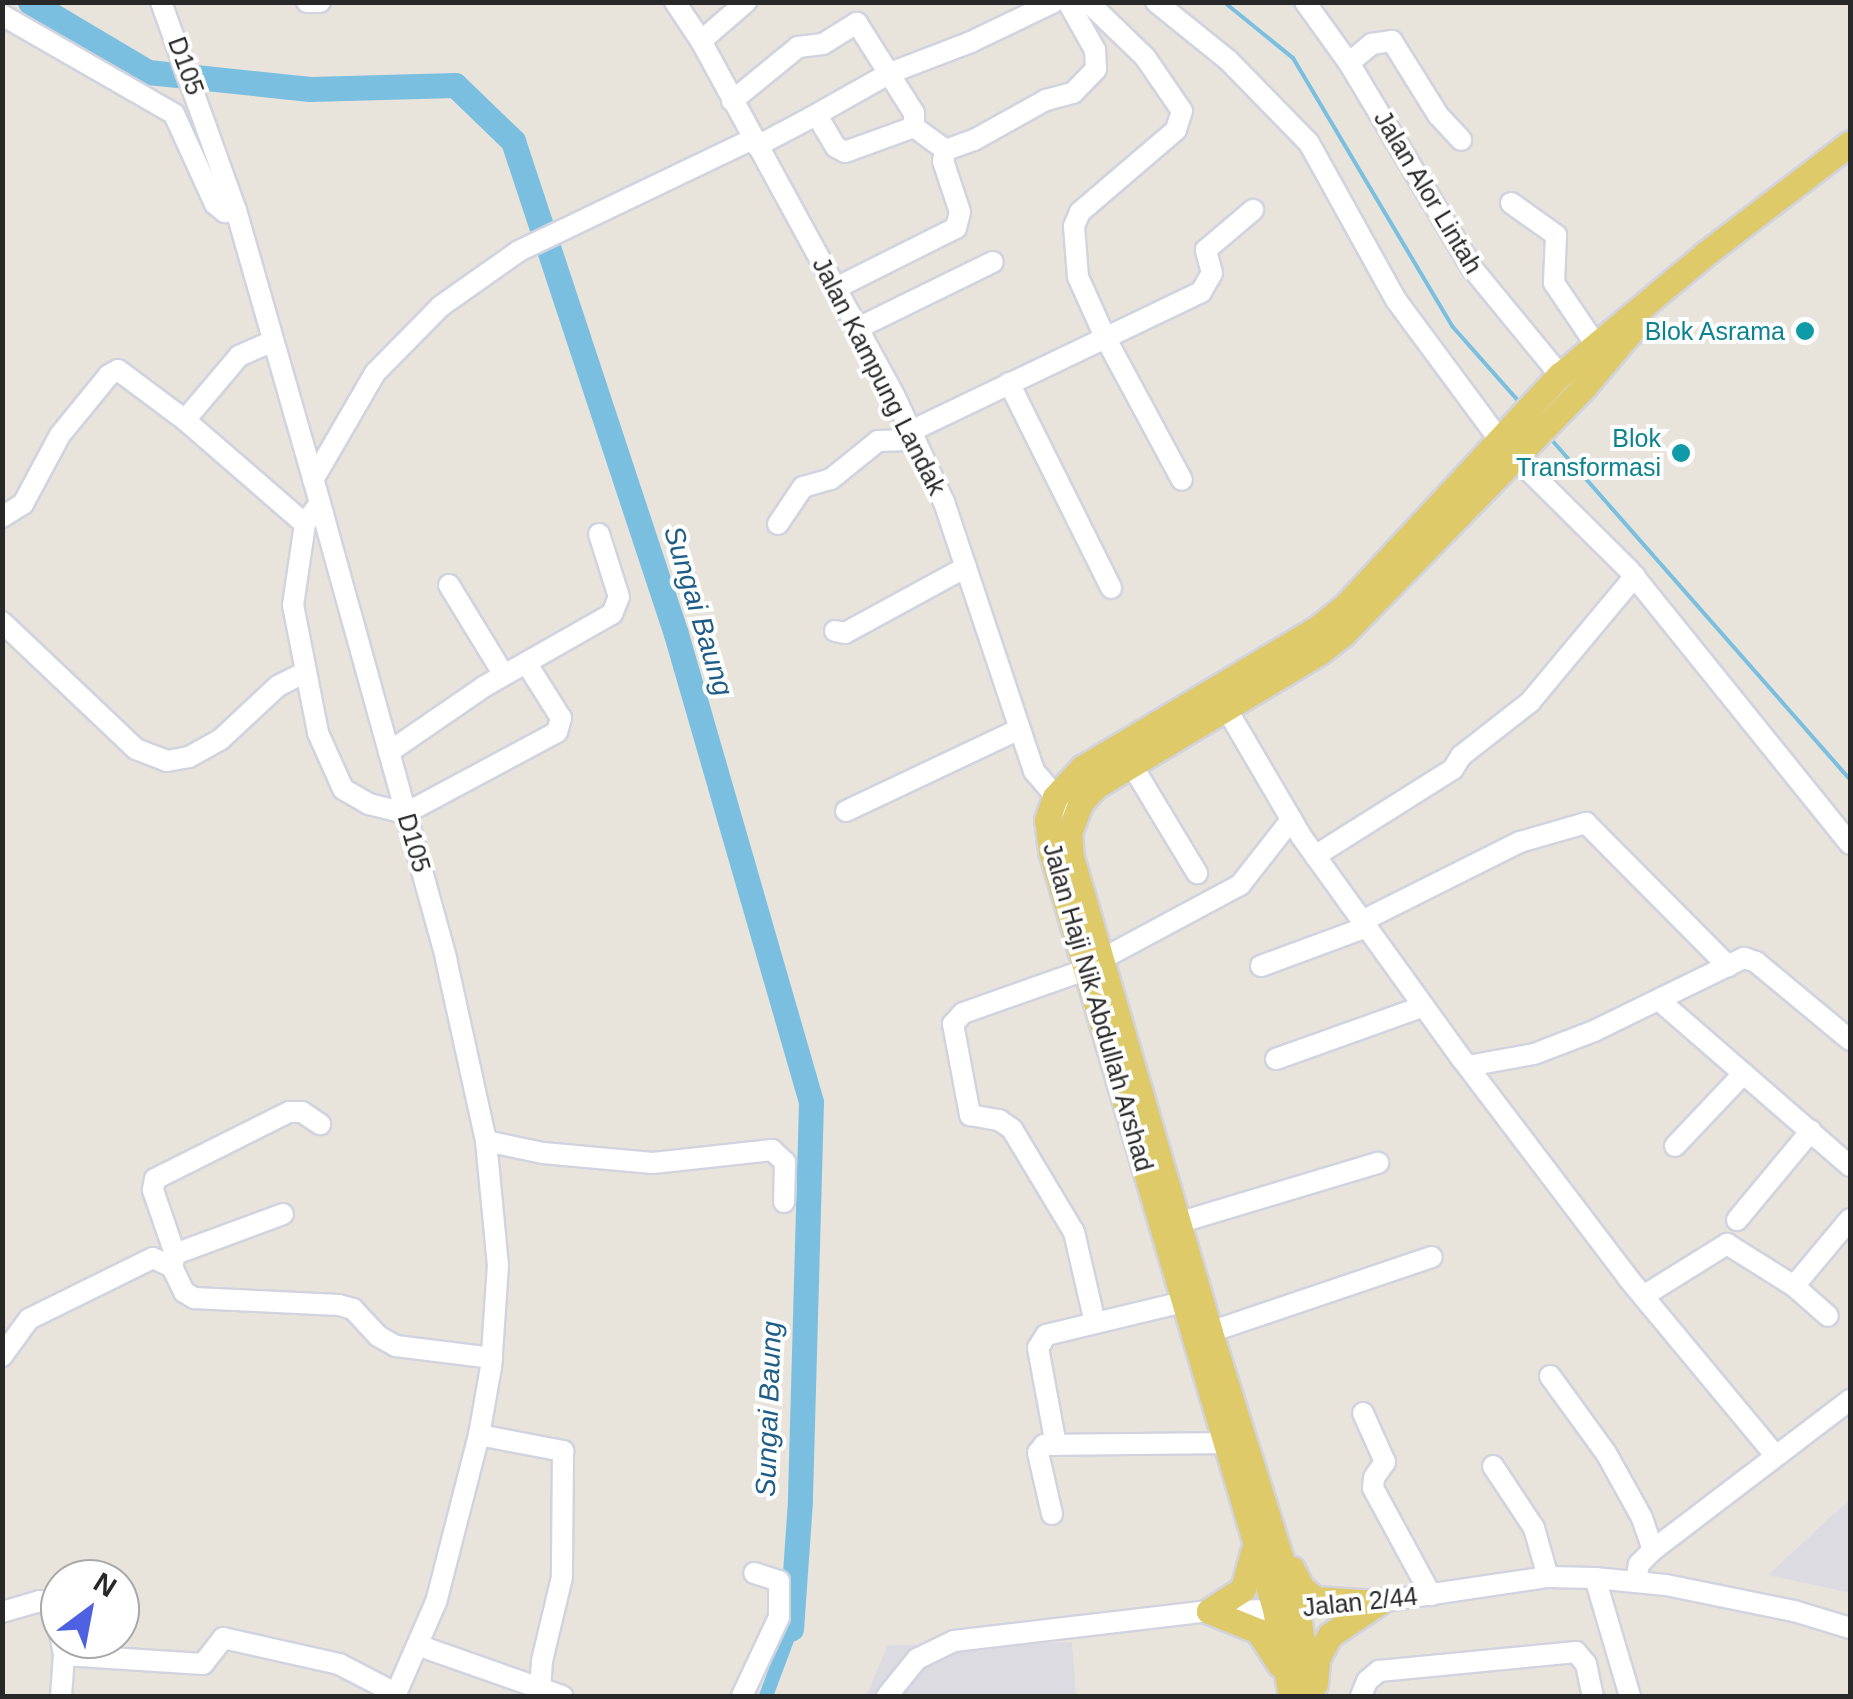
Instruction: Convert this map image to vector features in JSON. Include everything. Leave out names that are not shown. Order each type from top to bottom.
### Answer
[{"type":"main road","name":"Jalan Haji Nik Abdullah Arshad","points":[[1264,1538],[1223,1443],[1094,965],[1071,856],[1070,833],[1075,817],[1096,786],[1130,762],[1320,652],[1344,633],[1596,345],[1850,143]]},
{"type":"main road","name":"Jalan Haji Nik Abdullah Arshad","points":[[1562,385],[1663,290]]},
{"type":"main road","name":"Jalan Haji Nik Abdullah Arshad","points":[[1301,1693],[1286,1610],[1181,1222],[1094,965],[1050,851],[1047,820],[1055,797],[1082,768],[1319,627],[1345,606],[1507,448]]},
{"type":"main road","points":[[1264,1538],[1308,1594],[1324,1601],[1378,1603]]},
{"type":"main road","points":[[1209,1611],[1235,1596],[1248,1582],[1264,1538]]},
{"type":"main road","points":[[1209,1611],[1258,1632],[1301,1693],[1323,1646],[1339,1626],[1378,1603]]},
{"type":"street","name":"D105","points":[[162,2],[236,210],[320,503],[468,1042],[486,1142],[498,1265],[492,1358],[479,1436],[436,1602],[396,1695]]},
{"type":"street","points":[[307,2],[320,2]]},
{"type":"street","name":"Jalan Kampung Landak","points":[[675,2],[702,41],[913,436],[944,502],[1034,771],[1075,817]]},
{"type":"street","points":[[702,41],[746,2]]},
{"type":"street","points":[[313,480],[374,373],[441,306],[519,251],[591,214],[641,196],[812,117],[1017,10],[1054,2]]},
{"type":"street","points":[[946,150],[974,140],[1046,100],[1073,94],[1096,69],[1095,50],[1068,2]]},
{"type":"street","points":[[1088,2],[1144,57],[1183,114],[1175,132],[1076,218],[1078,277],[1105,337],[1182,480]]},
{"type":"street","points":[[1156,2],[1228,60],[1308,143],[1396,300],[1507,448],[1635,576],[1850,844]]},
{"type":"street","name":"Jalan Alor Lintah","points":[[1305,2],[1349,63],[1472,268],[1562,385]]},
{"type":"street","points":[[2,15],[174,114],[215,204],[225,212],[236,210]]},
{"type":"street","points":[[732,101],[798,47],[823,44],[854,23],[863,27],[914,113],[914,127]]},
{"type":"street","points":[[1349,63],[1372,44],[1392,42],[1438,116],[1461,140]]},
{"type":"street","points":[[812,117],[822,122],[836,147],[845,152],[914,127]]},
{"type":"street","points":[[914,127],[946,150]]},
{"type":"street","points":[[836,288],[956,228],[960,212],[943,161],[946,150]]},
{"type":"street","points":[[1511,203],[1556,236],[1554,283],[1596,345]]},
{"type":"street","points":[[778,524],[802,487],[832,480],[881,440],[913,436],[1009,382],[1201,292],[1212,272],[1206,250],[1253,210]]},
{"type":"street","points":[[858,328],[992,262]]},
{"type":"street","points":[[185,420],[239,356],[271,342]]},
{"type":"street","points":[[2,517],[23,504],[60,435],[113,372],[128,374],[305,524]]},
{"type":"street","points":[[1009,382],[1111,588]]},
{"type":"street","points":[[320,503],[305,524],[293,605],[318,734],[343,789],[370,804],[406,813],[560,729],[558,712],[527,664]]},
{"type":"street","points":[[389,752],[504,675],[612,614],[619,597],[599,534]]},
{"type":"street","points":[[835,631],[845,633],[966,567]]},
{"type":"street","points":[[1315,856],[1453,768],[1461,756],[1530,702],[1635,576]]},
{"type":"street","points":[[449,584],[504,675]]},
{"type":"street","points":[[2,622],[136,749],[168,760],[188,757],[220,740],[278,686],[306,672]]},
{"type":"street","points":[[1226,708],[1315,856],[1468,1066],[1774,1455]]},
{"type":"street","points":[[846,811],[1018,730]]},
{"type":"street","points":[[1130,762],[1197,873]]},
{"type":"street","points":[[1095,1323],[1074,1232],[1012,1129],[999,1120],[970,1115],[953,1024],[963,1013],[1094,965],[1240,885],[1291,820]]},
{"type":"street","points":[[1261,966],[1365,924],[1520,842],[1586,823],[1728,966]]},
{"type":"street","points":[[1468,1066],[1534,1054],[1660,1001],[1744,958],[1756,962],[1850,1040]]},
{"type":"street","points":[[1660,1001],[1850,1166]]},
{"type":"street","points":[[1276,1060],[1424,1006]]},
{"type":"street","points":[[1676,1146],[1744,1073]]},
{"type":"street","points":[[320,1124],[302,1112],[289,1112],[155,1179],[153,1190],[184,1292],[194,1298],[339,1305],[352,1309],[378,1336],[396,1346],[492,1358]]},
{"type":"street","points":[[1738,1220],[1812,1132]]},
{"type":"street","points":[[486,1142],[543,1153],[654,1163],[772,1150],[785,1162],[784,1202]]},
{"type":"street","points":[[1181,1222],[1378,1163]]},
{"type":"street","points":[[2,1356],[29,1319],[140,1261],[174,1261],[283,1214]]},
{"type":"street","points":[[1794,1286],[1850,1219]]},
{"type":"street","points":[[1646,1295],[1727,1244],[1794,1286],[1828,1316]]},
{"type":"street","points":[[1210,1332],[1432,1258]]},
{"type":"street","points":[[1056,1445],[1038,1348],[1046,1334],[1183,1302]]},
{"type":"street","points":[[1550,1376],[1606,1453],[1642,1518],[1653,1550]]},
{"type":"street","points":[[1636,1582],[1639,1564],[1653,1550],[1850,1400]]},
{"type":"street","points":[[1362,1413],[1385,1462],[1372,1485],[1431,1594]]},
{"type":"street","points":[[479,1436],[564,1452],[562,1577],[542,1661],[540,1689]]},
{"type":"street","points":[[1052,1514],[1038,1453],[1044,1445],[1223,1443]]},
{"type":"street","points":[[1492,1466],[1534,1528],[1548,1577]]},
{"type":"street","points":[[742,1696],[779,1617],[779,1581],[754,1573]]},
{"type":"street","name":"Jalan 2/44","points":[[888,1696],[918,1659],[954,1641],[1209,1611],[1378,1603],[1548,1577],[1636,1582],[1794,1612],[1850,1628]]},
{"type":"street","points":[[1595,1578],[1630,1696]]},
{"type":"street","points":[[2,1612],[40,1602]]},
{"type":"street","points":[[140,1655],[203,1664],[223,1638],[339,1664],[396,1695]]},
{"type":"street","points":[[420,1646],[562,1696]]},
{"type":"street","points":[[1361,1696],[1367,1680],[1379,1671],[1576,1652],[1586,1664],[1593,1696]]},
{"type":"street","points":[[61,1696],[62,1659]]},
{"type":"shaded area","points":[[1850,1499],[1850,1593],[1768,1575]]},
{"type":"shaded area","points":[[1072,1642],[1076,1696],[866,1696],[888,1645]]},
{"type":"waterway","name":"Sungai Baung","points":[[30,2],[148,72],[310,89],[455,85],[513,141],[676,634],[811,1102],[800,1501],[791,1629]]},
{"type":"waterway","points":[[1224,2],[1293,58],[1452,326],[1521,404]]},
{"type":"waterway","points":[[1550,438],[1850,780]]},
{"type":"waterway","points":[[766,1696],[791,1629]]},
{"type":"place","name":"Blok Asrama","points":[[1805,331]]},
{"type":"place","name":"Blok Transformasi","points":[[1681,453]]}]
